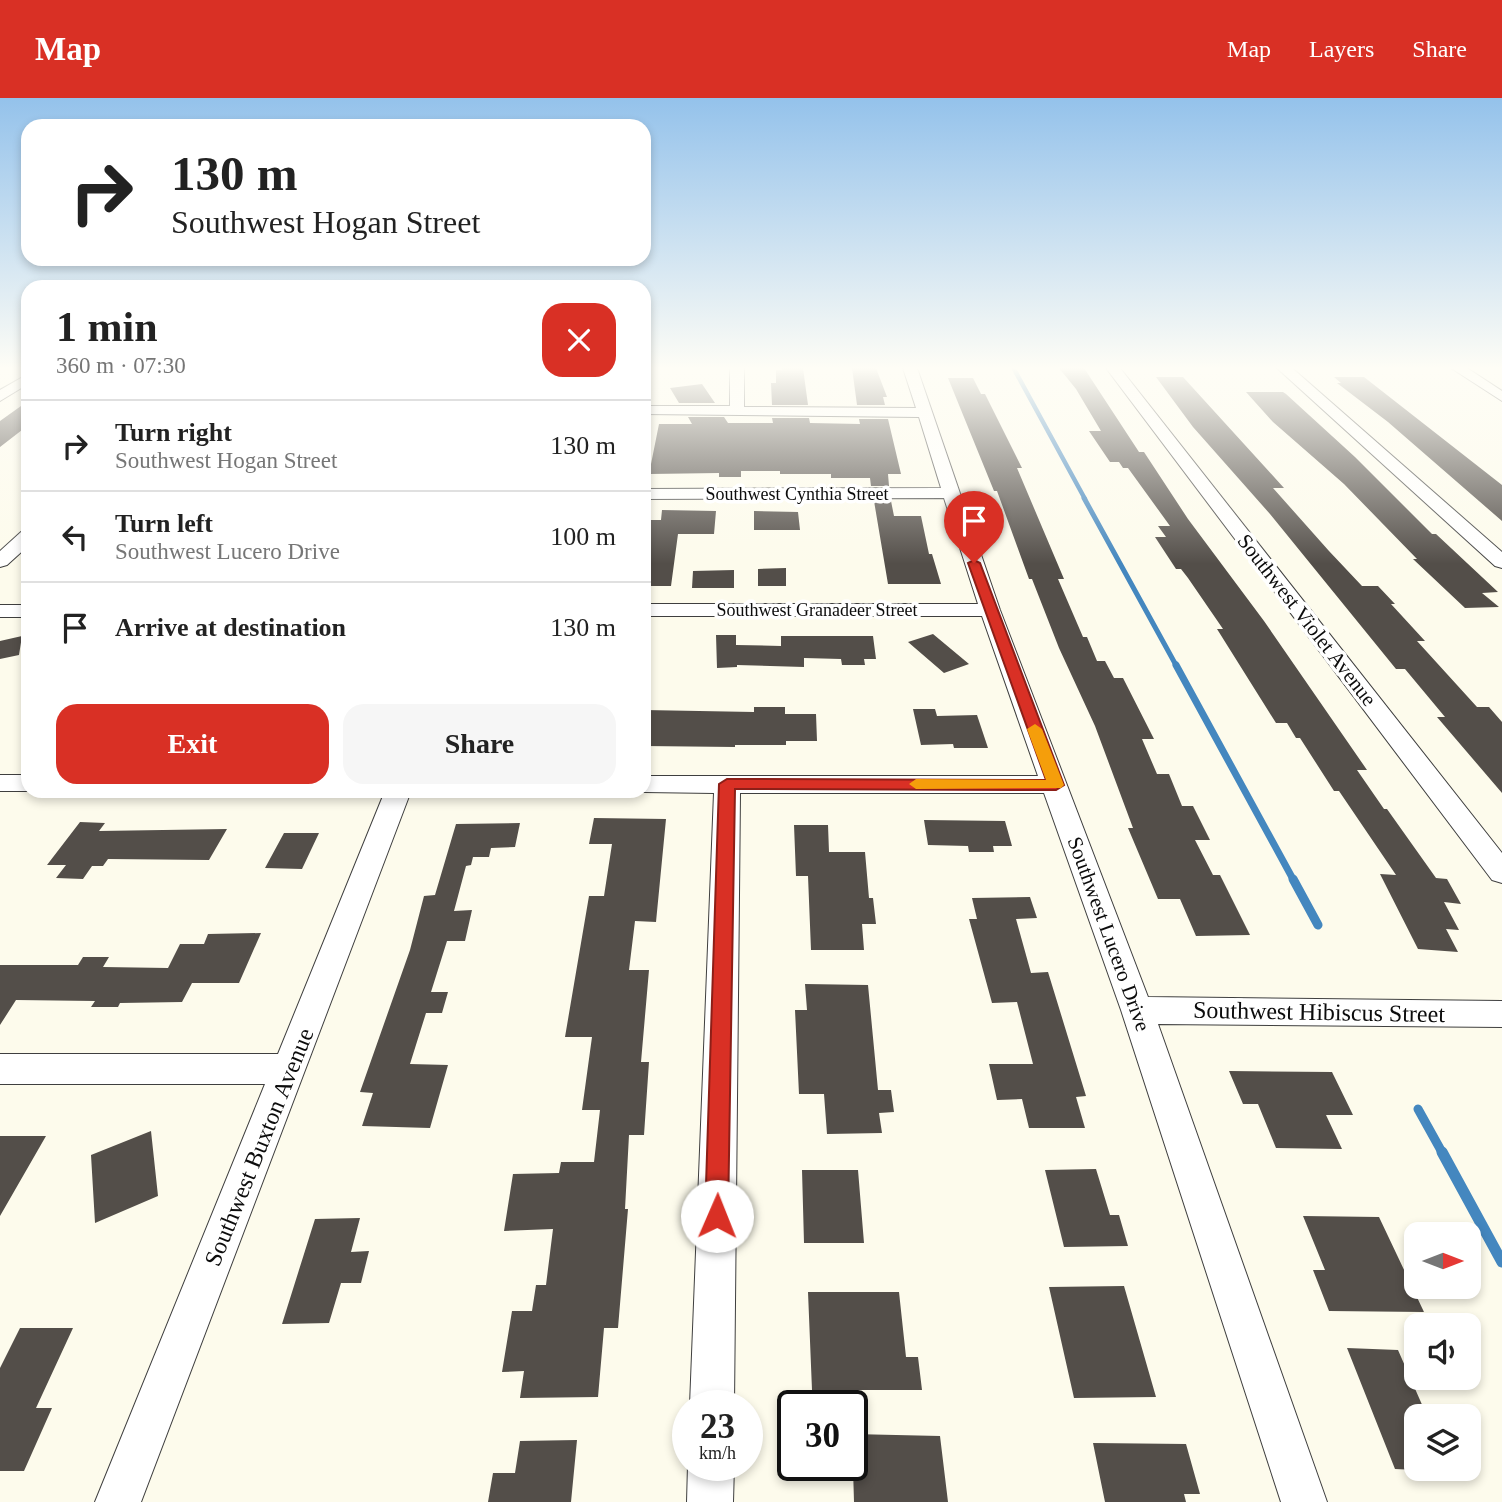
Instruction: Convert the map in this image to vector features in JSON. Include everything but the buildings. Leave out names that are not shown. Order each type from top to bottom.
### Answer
[{"type":"street","name":"Southwest Lucero Drive","points":[[932,434],[990,610],[1137,1010],[1304,1502]]},
{"type":"street","name":"Southwest Violet Avenue","points":[[1163,434],[1502,873]]},
{"type":"street","points":[[1358,434],[1502,562]]},
{"type":"street","name":"Southwest Cynthia Street","points":[[651,494],[951,493]]},
{"type":"street","points":[[0,561],[21,542]]},
{"type":"street","name":"Southwest Granadeer Street","points":[[651,610],[990,610]]},
{"type":"street","points":[[0,611],[21,611]]},
{"type":"street","points":[[0,783],[21,783]]},
{"type":"street","points":[[651,784],[1056,785]]},
{"type":"street","points":[[712,1390],[727,784]]},
{"type":"street","name":"Southwest Buxton Avenue","points":[[118,1502],[395,798]]},
{"type":"street","name":"Southwest Hibiscus Street","points":[[1137,1010],[1502,1014]]},
{"type":"street","points":[[0,1069],[289,1069]]},
{"type":"street","points":[[710,1502],[711,1481]]},
{"type":"waterway","points":[[1049,434],[1085,499]]},
{"type":"waterway","points":[[1084,498],[1177,667]]},
{"type":"waterway","points":[[1176,665],[1294,881]]},
{"type":"waterway","points":[[1293,879],[1318,925]]},
{"type":"waterway","points":[[1418,1109],[1443,1154]]},
{"type":"waterway","points":[[1442,1152],[1502,1262]]},
{"type":"slow traffic","points":[[916,784],[1056,785],[1035,729]]},
{"type":"route","points":[[717,1216],[727,784],[1056,785],[974,563]]}]
